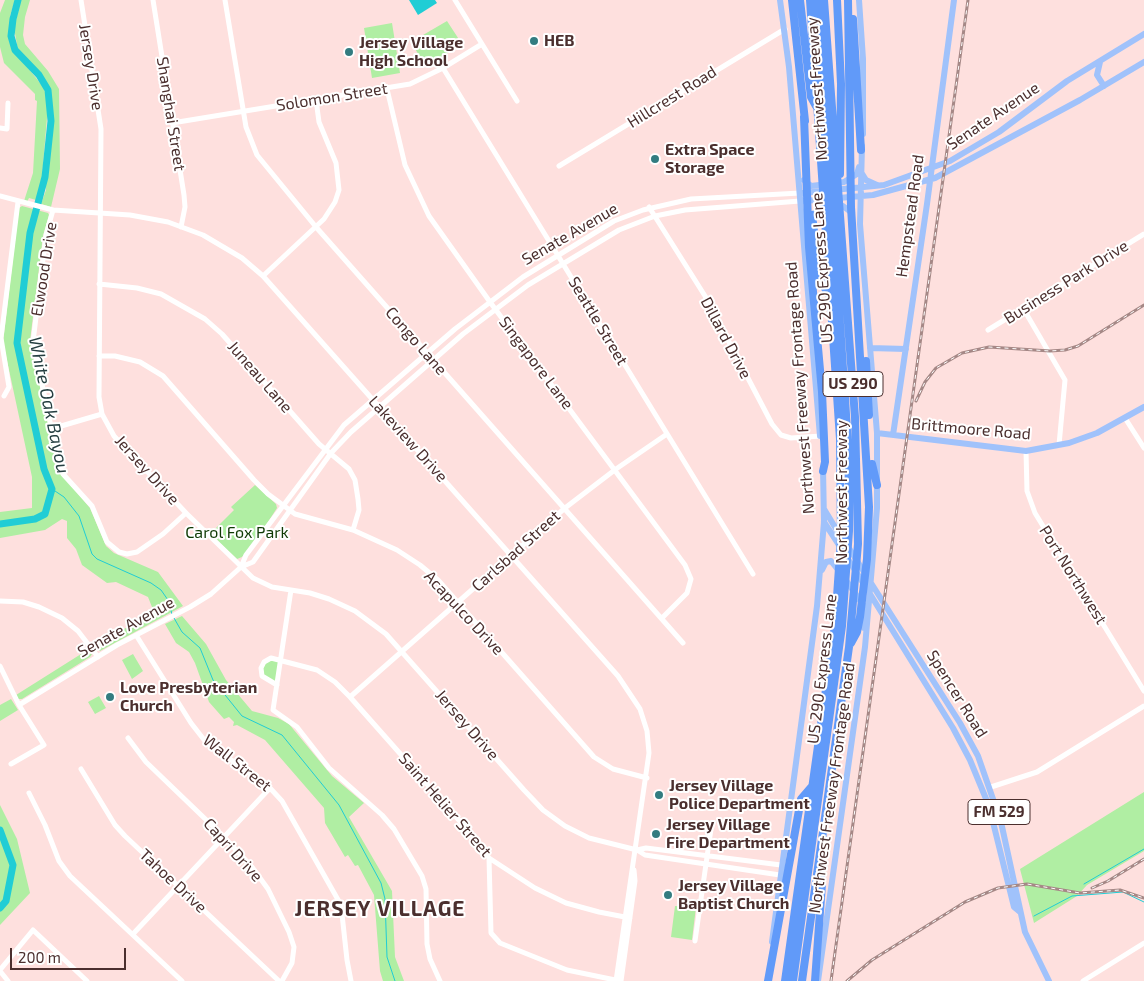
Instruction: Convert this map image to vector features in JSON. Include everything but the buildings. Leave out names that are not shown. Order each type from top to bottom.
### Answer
[{"type":"highway","points":[[792,0],[804,117],[804,167],[809,247],[822,392],[825,462],[823,471]]},
{"type":"highway","points":[[800,0],[812,97],[818,111]]},
{"type":"highway","name":"Northwest Freeway","points":[[785,981],[839,583],[842,519],[841,461],[830,297],[833,224],[838,183],[818,111],[810,0]]},
{"type":"highway","name":"US 290 Express Lane","points":[[794,981],[846,594],[849,531],[849,464],[833,224],[832,165],[818,0]]},
{"type":"highway","name":"Northwest Freeway","points":[[824,0],[832,165]]},
{"type":"highway","points":[[832,165],[841,84],[837,0]]},
{"type":"highway","points":[[849,0],[850,138],[854,256],[868,474],[867,559],[857,632],[849,647]]},
{"type":"highway","points":[[849,0],[861,150]]},
{"type":"highway","points":[[804,167],[820,280],[830,297]]},
{"type":"highway","name":"Northwest Freeway","points":[[802,981],[849,647],[858,544],[858,464],[833,224]]},
{"type":"highway","points":[[856,277],[867,379],[872,468],[878,485]]},
{"type":"highway","points":[[768,981],[801,798],[812,785]]},
{"type":"highway","points":[[817,981],[822,884],[818,862]]},
{"type":"main road","name":"Northwest Freeway Frontage Road","points":[[768,981],[781,865],[820,576],[824,522],[823,471],[800,201],[804,167],[780,0]]},
{"type":"main road","name":"Northwest Freeway Frontage Road","points":[[817,981],[869,616],[878,485],[877,433],[860,224],[864,99],[859,0]]},
{"type":"main road","name":"Hempstead Road","points":[[893,435],[927,204],[954,0]]},
{"type":"main road","name":"Senate Avenue","points":[[800,193],[879,186],[950,161],[999,132],[1068,81],[1144,34]]},
{"type":"main road","points":[[1100,61],[1096,75],[1104,86]]},
{"type":"main road","name":"Senate Avenue","points":[[800,201],[860,197],[897,190],[936,178],[1144,62]]},
{"type":"main road","points":[[805,182],[811,186],[844,182],[856,174],[861,161]]},
{"type":"main road","points":[[861,172],[866,180],[879,186]]},
{"type":"main road","points":[[802,231],[810,214],[819,209],[845,207],[860,224]]},
{"type":"main road","points":[[870,348],[906,349]]},
{"type":"main road","name":"Brittmoore Road","points":[[877,433],[1026,452],[1059,446],[1098,433],[1144,407]]},
{"type":"main road","name":"Spencer Road","points":[[824,509],[963,728],[978,756],[991,787],[1021,906],[1020,912],[1032,948],[1048,981]]},
{"type":"main road","name":"Spencer Road","points":[[824,522],[962,744],[989,806],[1014,908],[1020,912]]},
{"type":"main road","points":[[820,576],[824,565],[831,561],[862,602],[865,647]]},
{"type":"main road","points":[[869,616],[876,612],[881,612]]},
{"type":"main road","points":[[962,744],[978,764],[984,781],[991,787],[988,794],[989,806]]},
{"type":"street","name":"Jersey Drive","points":[[81,0],[100,129],[99,397],[102,414],[114,436],[186,513],[242,567],[266,585],[328,599],[355,612],[386,634],[543,810],[565,826],[590,838],[636,850],[645,855],[781,865]]},
{"type":"street","name":"Shanghai Street","points":[[153,0],[185,207],[181,227]]},
{"type":"street","name":"Congo Lane","points":[[225,0],[248,137],[257,155],[316,227],[432,360],[683,643]]},
{"type":"street","points":[[455,0],[517,101]]},
{"type":"street","name":"Hillcrest Road","points":[[559,166],[785,28]]},
{"type":"street","name":"Solomon Street","points":[[172,124],[387,89],[420,80],[482,44]]},
{"type":"street","name":"Seattle Street","points":[[443,68],[753,574]]},
{"type":"street","name":"Singapore Lane","points":[[387,89],[399,147],[420,202],[490,302],[686,565],[691,579],[687,593],[662,618]]},
{"type":"street","points":[[263,276],[324,219],[335,202],[339,181],[336,163],[319,122],[316,100]]},
{"type":"street","points":[[0,128],[7,129],[8,103]]},
{"type":"street","name":"Senate Avenue","points":[[242,567],[246,555],[344,425],[426,353],[490,302],[558,255],[614,221],[650,208],[691,199],[800,193]]},
{"type":"street","name":"Lakeview Drive","points":[[0,196],[53,210],[150,218],[181,227],[219,244],[263,276],[618,676],[640,709],[647,731],[649,753],[634,867],[635,881],[627,917],[618,981]]},
{"type":"street","name":"Senate Avenue","points":[[19,705],[136,635],[179,614],[211,594],[242,567],[253,562],[262,553],[331,453],[351,432],[432,360],[495,308],[563,263],[619,230],[655,216],[685,210],[800,201]]},
{"type":"street","points":[[4,396],[9,387],[1,338],[18,202]]},
{"type":"street","name":"Dillard Drive","points":[[650,208],[705,296],[772,424],[781,435],[790,438],[820,436]]},
{"type":"street","name":"Elwood Drive","points":[[53,210],[46,235],[34,342],[58,464],[63,474],[92,506],[107,542],[119,552],[127,554],[137,552],[163,534],[186,513]]},
{"type":"street","name":"Business Park Drive","points":[[988,330],[1144,234]]},
{"type":"street","name":"Juneau Lane","points":[[99,284],[137,288],[161,294],[204,319],[222,334],[325,448],[349,469],[355,480],[359,510],[353,530]]},
{"type":"street","points":[[1024,308],[1066,380],[1059,446]]},
{"type":"street","name":"Acapulco Drive","points":[[99,356],[115,356],[140,362],[163,376],[254,480],[282,506],[300,517],[353,530],[396,550],[420,566],[458,603],[594,756],[613,769],[647,778]]},
{"type":"street","points":[[51,429],[102,414]]},
{"type":"street","points":[[1126,418],[1144,448]]},
{"type":"street","name":"Carlsbad Street","points":[[350,697],[565,508],[616,469],[668,434]]},
{"type":"street","name":"Port Northwest","points":[[1026,452],[1027,491],[1032,508],[1144,690]]},
{"type":"street","points":[[290,590],[273,710],[275,714],[297,727],[328,768],[382,815],[394,829],[422,876],[426,889],[430,960],[440,981]]},
{"type":"street","points":[[0,601],[23,602],[40,607],[62,618],[78,631],[98,657]]},
{"type":"street","name":"Wall Street","points":[[136,635],[191,724],[205,741],[270,788],[282,802],[341,905],[346,960],[351,981]]},
{"type":"street","points":[[277,685],[262,676],[260,668],[270,658],[281,659]]},
{"type":"street","name":"Saint Helier Street","points":[[281,659],[317,670],[335,682],[489,858],[535,888],[566,903],[627,917]]},
{"type":"street","points":[[0,666],[19,705],[44,744],[11,764]]},
{"type":"street","points":[[991,787],[1037,772],[1144,706]]},
{"type":"street","name":"Capri Drive","points":[[128,738],[146,762],[224,837],[252,867],[268,890],[289,932],[294,947],[292,963],[280,981]]},
{"type":"street","name":"Tahoe Drive","points":[[81,769],[115,825],[280,981]]},
{"type":"street","points":[[133,934],[270,788]]},
{"type":"street","points":[[29,793],[45,825],[59,861],[70,876],[182,981]]},
{"type":"street","points":[[696,941],[711,829]]},
{"type":"street","points":[[489,858],[491,932],[500,942],[567,970],[618,981]]},
{"type":"street","name":"Jersey Drive","points":[[707,859],[780,875]]},
{"type":"street","points":[[8,981],[0,971],[33,930],[87,981]]},
{"type":"street","points":[[1083,981],[1144,943]]},
{"type":"green space","points":[[5,0],[15,0],[10,16],[13,49],[44,88],[48,106],[42,177],[36,200],[29,198],[27,202],[24,201],[33,173],[37,101],[35,100],[35,94],[4,63],[0,47],[0,13]]},
{"type":"green space","points":[[21,0],[30,0],[25,17],[23,35],[25,44],[48,71],[59,89],[60,169],[51,207],[41,204],[46,190],[45,182],[53,130],[50,88],[38,70],[18,50],[14,28]]},
{"type":"green space","points":[[447,21],[462,44],[426,67],[411,42]]},
{"type":"green space","points":[[392,23],[400,73],[372,78],[364,28]]},
{"type":"green space","points":[[22,206],[48,213],[49,215],[43,236],[30,341],[58,470],[90,508],[106,546],[114,553],[158,572],[183,606],[100,651],[94,646],[154,612],[148,597],[116,582],[107,583],[82,565],[76,549],[67,538],[67,521],[62,519],[45,530],[0,538],[0,512],[32,508],[32,477],[3,342],[19,208]]},
{"type":"green space","name":"Carol Fox Park","points":[[255,485],[276,504],[277,508],[257,539],[242,557],[237,559],[210,534],[234,510],[231,507]]},
{"type":"green space","points":[[182,616],[206,644],[226,680],[252,711],[278,718],[289,724],[332,776],[364,803],[349,817],[392,891],[395,957],[404,981],[383,981],[380,971],[374,895],[358,865],[355,866],[348,855],[345,857],[325,823],[324,808],[265,740],[237,725],[233,726],[234,722],[229,717],[224,719],[209,702],[189,652],[176,643],[165,624]]},
{"type":"green space","points":[[89,649],[92,654],[90,657],[22,699],[18,699],[16,695]]},
{"type":"green space","points":[[133,654],[143,671],[132,679],[122,660]]},
{"type":"green space","points":[[281,659],[277,685],[262,676],[264,662]]},
{"type":"green space","points":[[99,696],[106,708],[95,714],[88,702]]},
{"type":"green space","points":[[11,699],[18,710],[0,721],[0,705]]},
{"type":"green space","points":[[1144,792],[1144,851],[1087,885],[1077,896],[1034,923],[1020,869]]},
{"type":"green space","points":[[0,805],[17,839],[30,893],[0,925]]},
{"type":"green space","points":[[675,906],[696,907],[692,940],[671,937]]},
{"type":"water","points":[[409,0],[435,0],[437,3],[418,15]]},
{"type":"waterway","name":"White Oak Bayou","points":[[0,524],[35,519],[45,514],[52,489],[44,469],[17,343],[30,233],[45,177],[51,121],[48,90],[39,75],[15,50],[11,36],[18,0]]},
{"type":"waterway","points":[[52,489],[64,497],[79,516],[92,554],[97,559],[151,583],[161,590],[168,600],[172,614]]},
{"type":"waterway","points":[[174,618],[182,632],[200,648],[213,680],[242,716],[282,735],[339,805],[381,883],[385,899],[387,957],[395,981]]},
{"type":"waterway","name":"White Oak Bayou","points":[[0,830],[13,865],[6,901],[0,908]]},
{"type":"waterway","points":[[1084,884],[1144,849]]},
{"type":"waterway","points":[[1034,916],[1072,896],[1123,892],[1144,902]]},
{"type":"railway","points":[[831,981],[968,0]]},
{"type":"railway","points":[[916,401],[925,382],[936,368],[962,353],[989,347],[1050,351],[1065,350],[1078,346],[1144,305]]},
{"type":"railway","points":[[1092,888],[1108,881],[1144,859]]},
{"type":"railway","points":[[847,981],[872,960],[965,902],[998,888],[1027,884],[1080,893],[1120,890],[1144,898]]},
{"type":"place","name":"HEB","points":[[534,41]]},
{"type":"place","name":"Jersey Village High School","points":[[349,52]]},
{"type":"place","name":"Extra Space Storage","points":[[655,159]]},
{"type":"place","name":"Love Presbyterian Church","points":[[110,697]]},
{"type":"place","name":"Jersey Village Police Department","points":[[659,795]]},
{"type":"place","name":"Jersey Village Fire Department","points":[[656,834]]},
{"type":"place","name":"Jersey Village Baptist Church","points":[[668,895]]},
{"type":"district","name":"JERSEY VILLAGE","points":[[380,909]]}]
